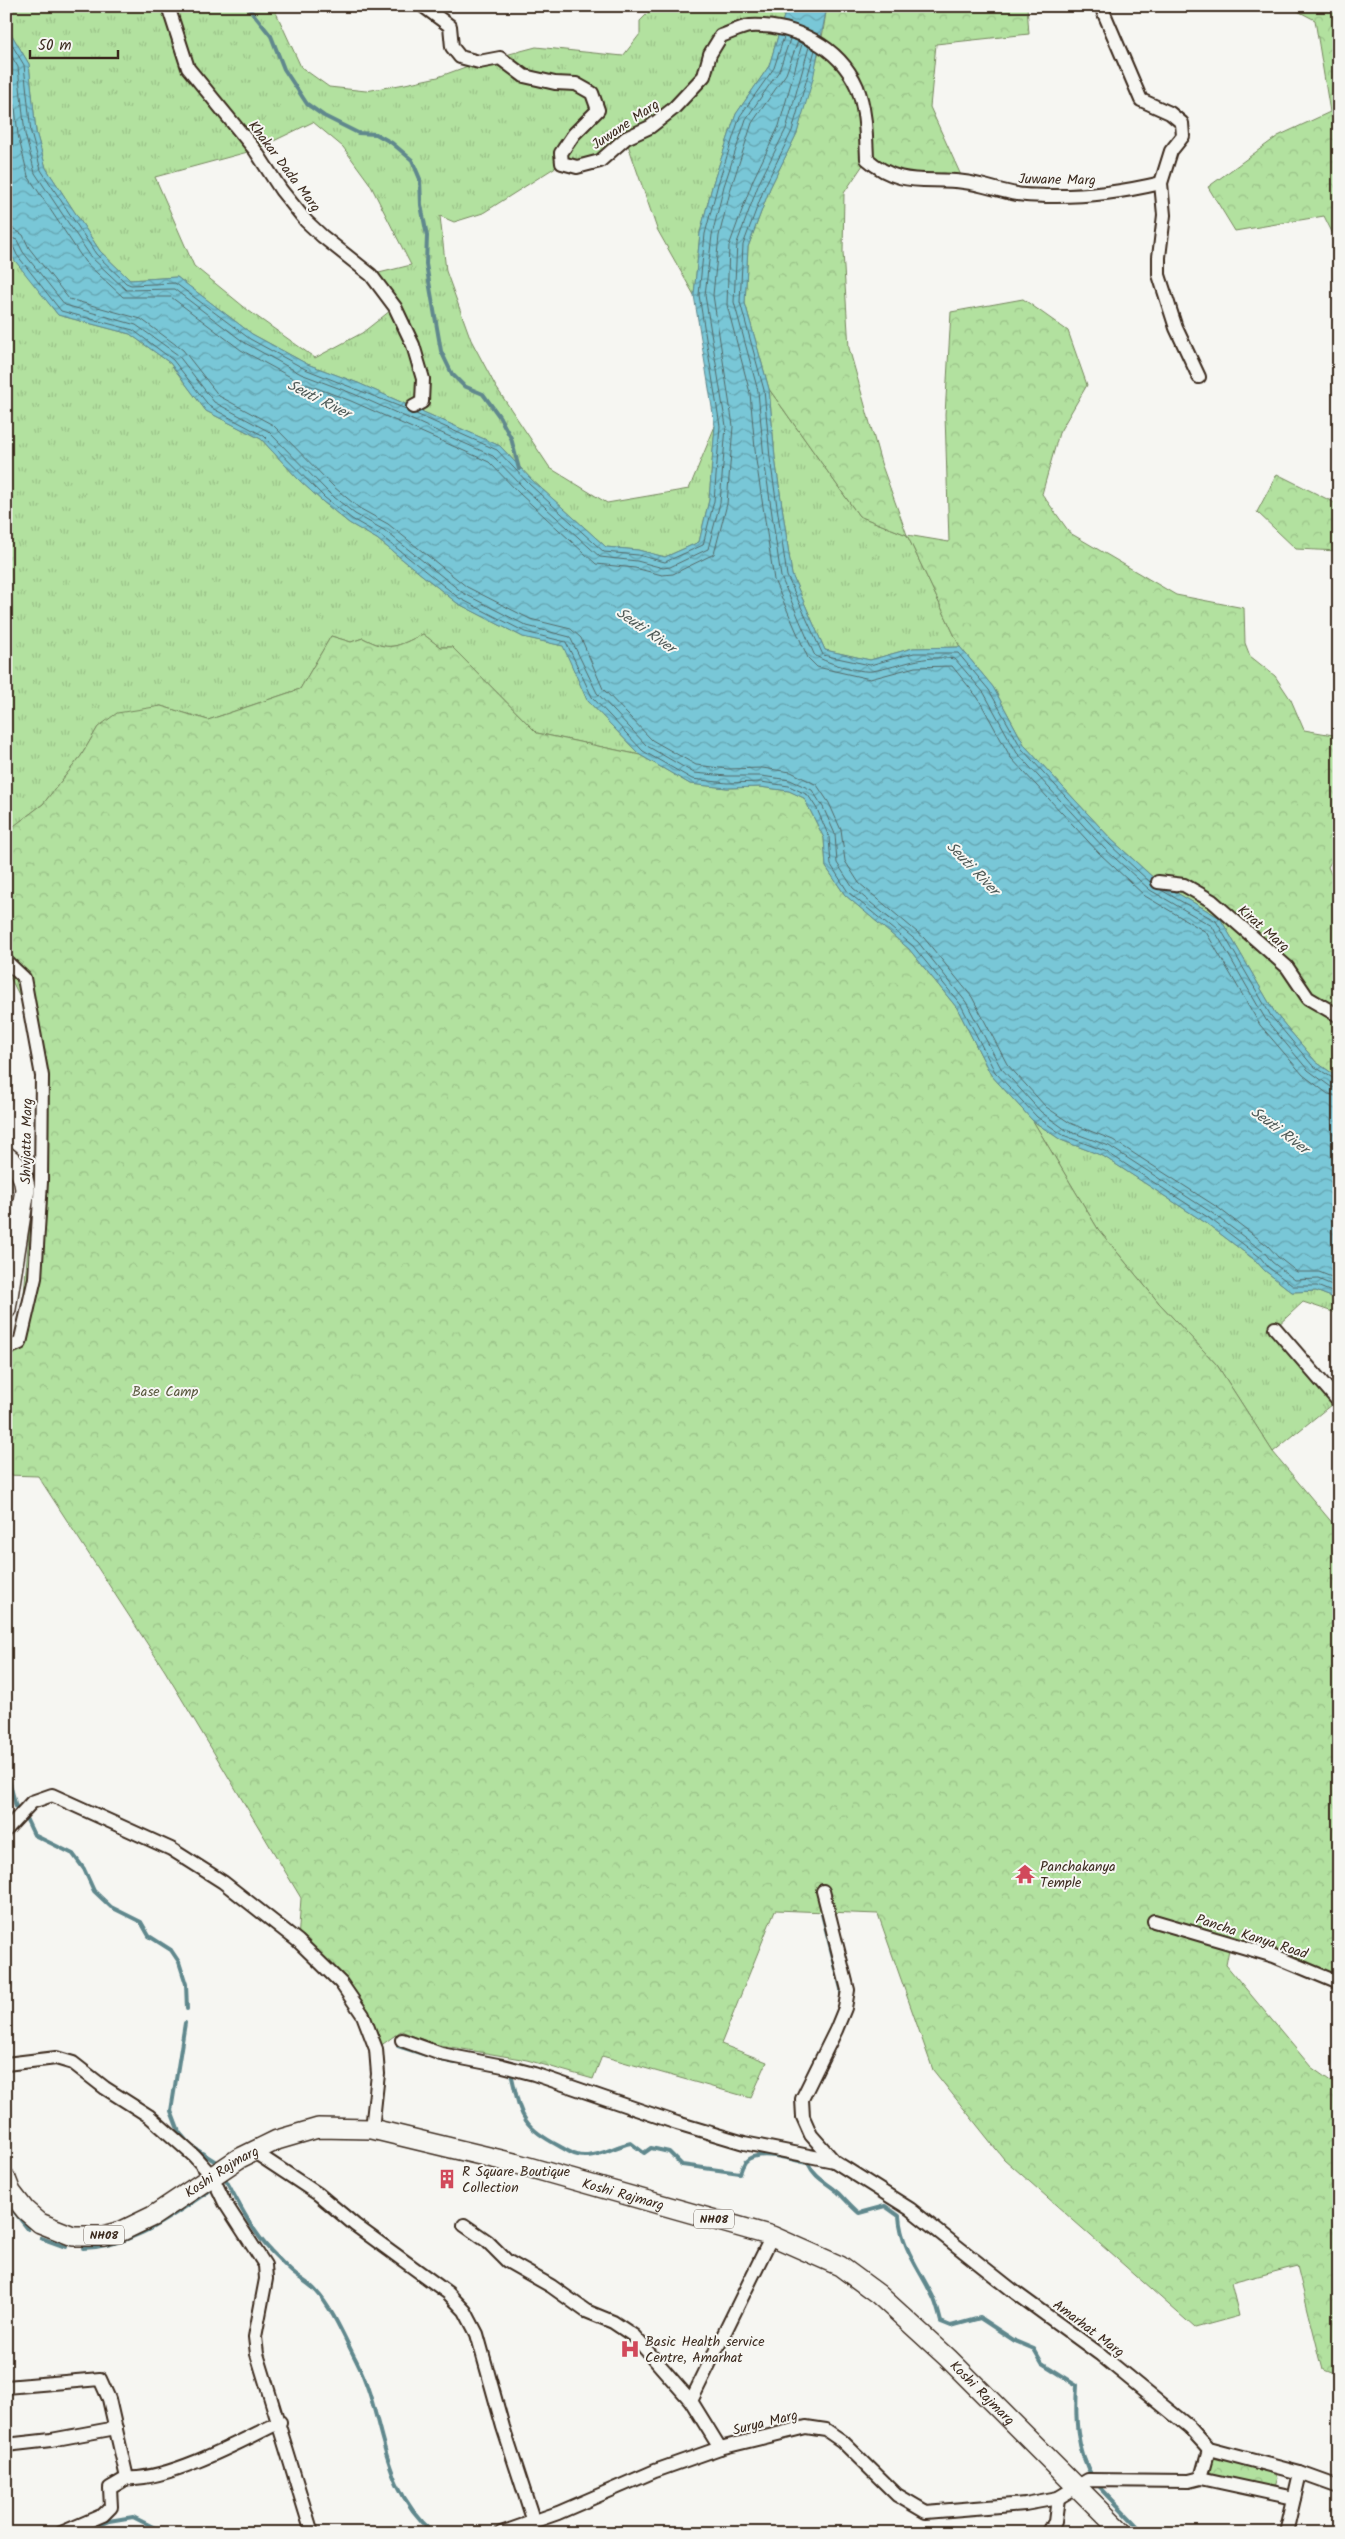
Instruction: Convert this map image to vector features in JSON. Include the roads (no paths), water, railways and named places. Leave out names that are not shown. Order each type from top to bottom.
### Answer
[{"type":"main road","points":[[6,1156],[15,1163],[21,1172],[25,1190],[6,1309]]},
{"type":"main road","name":"Koshi Rajmarg","points":[[6,2178],[11,2192],[25,2210],[40,2223],[64,2234],[86,2237],[122,2231],[138,2224],[253,2151],[277,2140],[318,2128],[372,2129],[514,2163],[772,2236],[823,2257],[857,2277],[1088,2482],[1123,2533]]},
{"type":"street","name":"Khakar Dada Marg","points":[[168,6],[188,68],[255,150],[281,190],[306,221],[371,275],[395,307],[413,345],[423,379],[422,402],[414,407]]},
{"type":"street","name":"Juwane Marg","points":[[423,6],[450,26],[452,47],[460,57],[480,62],[500,58],[524,76],[554,84],[576,84],[592,93],[598,110],[574,134],[561,153],[562,163],[577,167],[600,161],[626,138],[650,127],[673,109],[704,76],[710,54],[721,36],[750,26],[796,32],[821,44],[837,59],[857,87],[865,122],[867,159],[880,171],[896,178],[930,182],[964,182],[1019,195],[1082,196],[1128,191],[1161,183]]},
{"type":"street","points":[[1103,6],[1102,12],[1130,81],[1141,100],[1170,113],[1182,122],[1183,136],[1172,151],[1161,183],[1164,215],[1159,256],[1159,275],[1176,328],[1199,378]]},
{"type":"street","name":"Kirat Marg","points":[[1158,882],[1184,885],[1212,902],[1286,967],[1308,998],[1339,1016]]},
{"type":"street","name":"Shivjatta Marg","points":[[6,961],[24,978],[34,1023],[42,1086],[41,1182],[34,1278],[20,1343],[6,1349]]},
{"type":"street","points":[[1275,1328],[1339,1402]]},
{"type":"street","points":[[6,1830],[32,1802],[52,1795],[171,1849],[224,1882],[298,1941],[341,1983],[363,2015],[376,2049],[378,2074],[372,2129]]},
{"type":"street","points":[[822,1891],[848,1990],[845,2008],[802,2099],[802,2108],[803,2117],[811,2135],[834,2161]]},
{"type":"street","name":"Pancha Kanya Road","points":[[1154,1921],[1274,1956],[1339,1983]]},
{"type":"street","points":[[402,2040],[441,2054],[534,2074],[677,2123],[744,2143],[834,2161]]},
{"type":"street","points":[[6,2064],[56,2058],[73,2063],[105,2088],[149,2116],[194,2156],[212,2176],[225,2203],[265,2265],[266,2279],[255,2337],[257,2354],[280,2422],[312,2533]]},
{"type":"street","points":[[253,2151],[318,2194],[355,2225],[448,2293],[465,2311],[478,2334],[503,2426],[534,2522]]},
{"type":"street","name":"Amarhat Marg","points":[[834,2161],[910,2209],[1016,2293],[1101,2355],[1189,2427],[1209,2449]]},
{"type":"street","points":[[464,2224],[507,2261],[551,2286],[586,2311],[612,2322],[634,2336],[691,2402],[720,2448]]},
{"type":"street","points":[[691,2402],[772,2236]]},
{"type":"street","points":[[6,2387],[100,2379],[109,2399],[127,2478]]},
{"type":"street","points":[[61,2533],[103,2515],[111,2507],[110,2488],[127,2478],[138,2479],[163,2474],[280,2422]]},
{"type":"street","name":"Surya Marg","points":[[501,2533],[534,2522],[655,2471],[720,2448],[806,2427],[826,2430],[842,2441],[897,2495],[926,2512],[1025,2504],[1058,2498],[1088,2482]]},
{"type":"street","points":[[6,2445],[116,2428]]},
{"type":"street","points":[[1201,2478],[1209,2449],[1300,2473],[1339,2487]]},
{"type":"street","points":[[1286,2533],[1300,2473]]},
{"type":"street","points":[[1088,2482],[1189,2481],[1201,2478],[1294,2498]]},
{"type":"street","points":[[1319,2481],[1339,2479]]},
{"type":"street","points":[[1048,2533],[1055,2522],[1058,2498]]},
{"type":"water","name":"Seuti River","points":[[787,6],[827,6],[813,79],[797,133],[770,188],[748,247],[745,303],[769,389],[775,458],[792,575],[825,650],[870,660],[913,648],[960,647],[993,687],[1025,746],[1112,840],[1158,882],[1220,918],[1275,1013],[1316,1062],[1339,1078],[1339,1300],[1316,1291],[1292,1292],[1264,1270],[1256,1261],[1206,1223],[1103,1156],[1061,1140],[1033,1121],[991,1075],[957,1008],[909,949],[845,895],[826,867],[824,838],[804,798],[789,791],[760,787],[727,788],[690,784],[640,755],[587,700],[563,646],[523,637],[457,603],[377,539],[349,523],[322,501],[299,480],[261,439],[206,411],[170,363],[130,334],[58,315],[12,257],[6,241],[6,25],[29,64],[36,132],[46,168],[100,251],[130,280],[177,277],[252,334],[307,364],[358,383],[500,446],[532,480],[606,547],[638,550],[665,557],[699,542],[709,500],[715,426],[694,295],[700,233],[713,183],[736,114],[769,66]]},
{"type":"waterway","points":[[247,6],[271,36],[284,69],[307,104],[324,116],[358,133],[376,134],[392,143],[412,160],[420,179],[421,205],[427,236],[426,264],[441,351],[452,374],[464,386],[483,394],[499,416],[511,438],[519,469]]},
{"type":"waterway","points":[[6,1748],[7,1772],[16,1807]]},
{"type":"waterway","points":[[25,1816],[34,1835],[73,1854],[84,1869],[94,1891],[111,1907],[141,1922],[149,1936],[171,1950],[179,1962],[186,1984],[187,2009]]},
{"type":"waterway","points":[[822,1914],[841,1989],[841,2000]]},
{"type":"waterway","points":[[185,2023],[171,2111],[179,2132],[191,2146],[216,2162]]},
{"type":"waterway","points":[[398,2046],[426,2055]]},
{"type":"waterway","points":[[437,2059],[455,2063]]},
{"type":"waterway","points":[[509,2073],[511,2073],[520,2109],[529,2124],[546,2139],[576,2155],[593,2155],[631,2143],[644,2153],[651,2148],[669,2152],[682,2165],[740,2173],[745,2162],[751,2158],[766,2155],[775,2156],[808,2163],[818,2177],[839,2193],[859,2213],[885,2206],[899,2216],[903,2239],[934,2299],[941,2322],[951,2326],[980,2318],[1015,2341],[1034,2349],[1042,2363],[1077,2385],[1078,2433],[1083,2456],[1093,2478]]},
{"type":"waterway","points":[[226,2180],[246,2217],[264,2243],[289,2270],[314,2288],[333,2315],[366,2383],[392,2473],[402,2494],[416,2514],[434,2533]]},
{"type":"waterway","points":[[83,2248],[118,2242],[150,2229],[209,2191]]},
{"type":"waterway","points":[[6,2201],[28,2229]]},
{"type":"waterway","points":[[41,2238],[66,2247]]},
{"type":"waterway","points":[[1097,2484],[1144,2533]]},
{"type":"waterway","points":[[81,2533],[109,2521],[133,2517],[165,2533]]},
{"type":"place","name":"Panchakanya Temple","points":[[1025,1874]]},
{"type":"place","name":"R Square Boutique Collection","points":[[447,2179]]},
{"type":"place","name":"Basic Health service Centre, Amarhat","points":[[630,2349]]},
{"type":"park label","name":"Base Camp","points":[[165,1391]]}]
